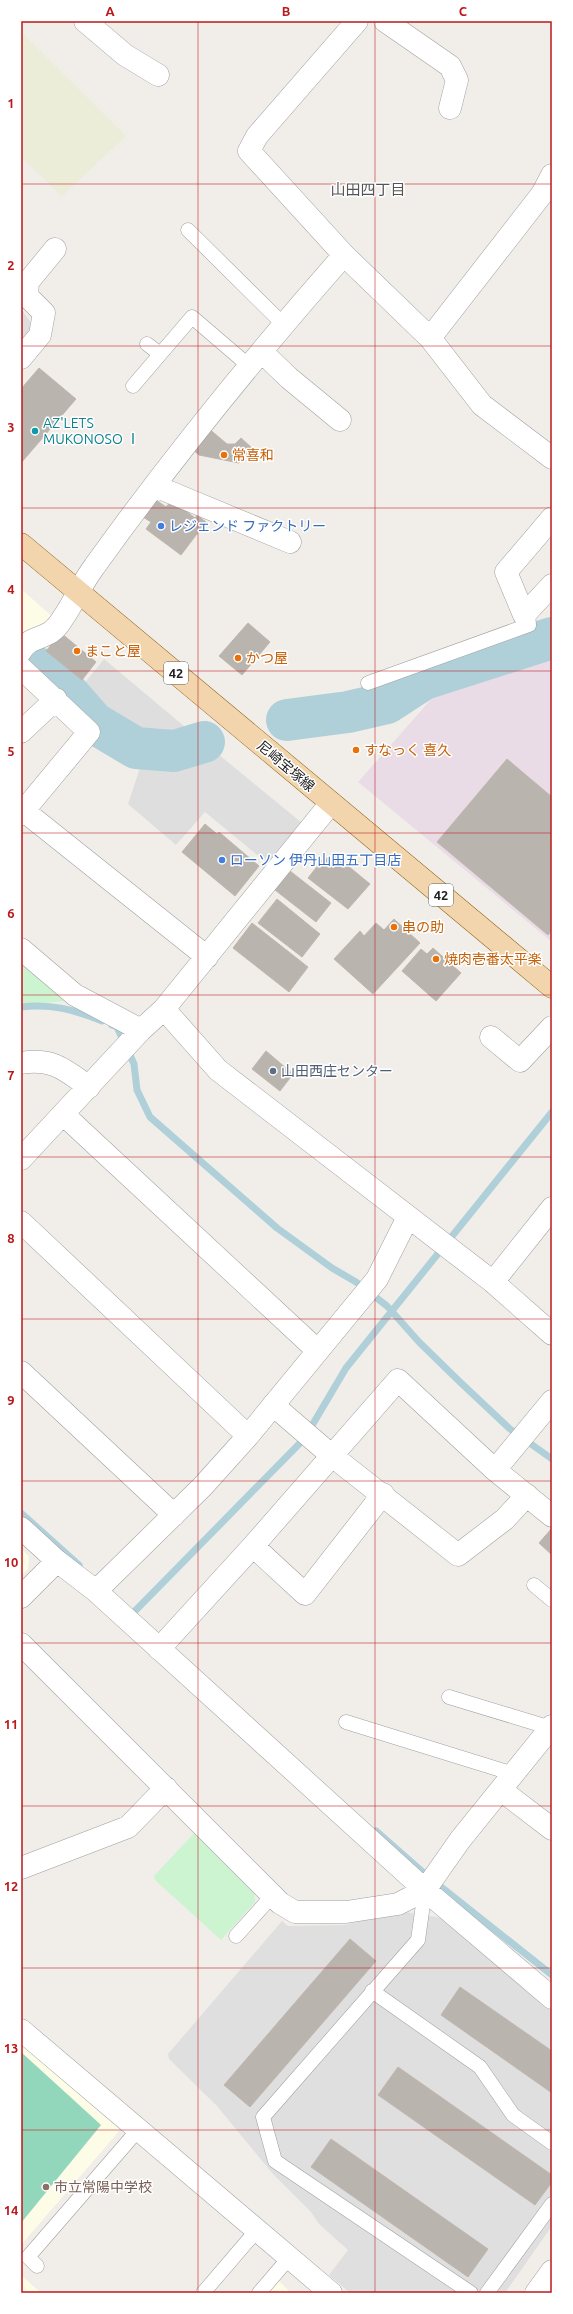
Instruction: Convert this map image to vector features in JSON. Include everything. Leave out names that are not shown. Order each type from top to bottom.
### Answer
[{"type":"main road","name":"尼崎宝塚線","points":[[21,544],[552,987]]},
{"type":"street","points":[[85,21],[103,44],[124,55],[152,78]]},
{"type":"street","points":[[357,21],[258,136],[250,151],[344,255],[430,338],[482,404],[552,458]]},
{"type":"street","points":[[385,21],[450,66],[457,80],[450,108]]},
{"type":"street","points":[[430,338],[547,197],[552,175]]},
{"type":"street","points":[[21,358],[40,335],[44,313],[27,296],[28,282],[55,249]]},
{"type":"street","points":[[207,957],[22,813],[89,732],[56,699],[21,656],[25,644],[52,632],[63,618],[77,591],[155,486],[255,358],[344,255]]},
{"type":"street","points":[[255,358],[289,378],[340,420]]},
{"type":"street","points":[[155,486],[290,542]]},
{"type":"street","points":[[552,518],[506,572],[524,615],[552,586]]},
{"type":"street","points":[[21,732],[56,699]]},
{"type":"street","points":[[21,1159],[164,1009],[331,803]]},
{"type":"street","points":[[21,949],[131,1042]]},
{"type":"street","points":[[164,1009],[218,1070],[493,1282],[552,1334]]},
{"type":"street","points":[[491,1037],[520,1062],[552,1027]]},
{"type":"street","points":[[21,1062],[38,1060],[60,1066],[89,1087]]},
{"type":"street","points":[[64,1115],[318,1351]]},
{"type":"street","points":[[493,1282],[552,1208]]},
{"type":"street","points":[[96,1591],[203,1486],[248,1436],[377,1279],[408,1217]]},
{"type":"street","points":[[21,1222],[248,1436]]},
{"type":"street","points":[[21,1372],[174,1515]]},
{"type":"street","points":[[159,1648],[253,1546],[398,1380],[495,1470],[552,1516]]},
{"type":"street","points":[[495,1470],[552,1401]]},
{"type":"street","points":[[273,1405],[331,1455],[384,1494],[458,1555],[505,1519],[527,1495]]},
{"type":"street","points":[[253,1546],[304,1594],[384,1494]]},
{"type":"street","points":[[21,1528],[57,1561],[96,1591],[425,1890],[552,1998]]},
{"type":"street","points":[[21,1597],[57,1561]]},
{"type":"street","points":[[21,1644],[280,1903],[295,1912],[346,1912],[398,1904],[425,1890],[460,1840],[551,1727]]},
{"type":"street","points":[[21,1868],[128,1827],[166,1788]]},
{"type":"street","points":[[501,1790],[552,1829]]},
{"type":"street","points":[[21,2030],[331,2293]]},
{"type":"street","points":[[536,2293],[552,2271]]},
{"type":"lane","points":[[188,230],[283,324]]},
{"type":"lane","points":[[133,386],[160,354],[188,314],[255,358]]},
{"type":"lane","points":[[147,344],[160,354]]},
{"type":"lane","points":[[368,683],[529,625],[528,612]]},
{"type":"lane","points":[[534,1585],[552,1600]]},
{"type":"lane","points":[[449,1696],[551,1727]]},
{"type":"lane","points":[[346,1722],[514,1774]]},
{"type":"lane","points":[[425,1890],[418,1940],[262,2117],[275,2161],[472,2293]]},
{"type":"lane","points":[[236,1936],[273,1895]]},
{"type":"lane","points":[[372,1991],[480,2067],[513,2115],[552,2143]]},
{"type":"lane","points":[[37,2266],[28,2257],[138,2130]]},
{"type":"lane","points":[[487,2293],[552,2204]]},
{"type":"lane","points":[[203,2293],[257,2230]]},
{"type":"lane","points":[[259,2293],[289,2258]]},
{"type":"shaded area","points":[[21,32],[126,136],[62,196],[21,157]]},
{"type":"shaded area","points":[[21,309],[32,324],[29,337],[21,345]]},
{"type":"shaded area","points":[[21,589],[55,619],[21,643]]},
{"type":"shaded area","points":[[552,650],[552,942],[358,782],[442,687]]},
{"type":"shaded area","points":[[104,659],[185,727],[172,740],[158,728],[146,741],[129,736],[105,719],[79,690]]},
{"type":"shaded area","points":[[212,749],[302,823],[267,863],[205,812],[176,845],[128,804],[143,759],[176,759],[196,755]]},
{"type":"shaded area","points":[[21,1549],[29,1556],[28,1569],[21,1576]]},
{"type":"shaded area","points":[[399,1911],[442,1918],[552,2008],[552,2226],[505,2293],[350,2293],[329,2275],[348,2250],[319,2224],[311,2212],[272,2173],[217,2106],[169,2059],[168,2054],[282,1921],[288,1926],[344,1925]]},
{"type":"shaded area","name":"市立常陽中学校","points":[[21,2044],[120,2130],[21,2245]]},
{"type":"shaded area","points":[[21,2275],[41,2293],[21,2293]]},
{"type":"shaded area","points":[[279,2281],[291,2293],[268,2293]]},
{"type":"green space","points":[[21,957],[76,1004],[63,1001],[21,1006]]},
{"type":"green space","points":[[198,1829],[254,1888],[255,1902],[221,1940],[155,1880],[154,1876]]},
{"type":"green space","name":"市立常陽中学校","points":[[21,2052],[101,2125],[21,2223]]},
{"type":"building","name":"AZ'LETS MUKONOSO Ⅰ","points":[[39,368],[76,399],[21,463],[21,389]]},
{"type":"building","points":[[208,428],[227,444],[235,444],[241,438],[252,448],[239,463],[199,455],[192,449]]},
{"type":"building","points":[[156,500],[166,507],[172,500],[195,518],[197,515],[206,522],[181,555],[146,529],[151,522],[143,517]]},
{"type":"building","points":[[248,623],[270,642],[242,675],[219,656]]},
{"type":"building","points":[[61,633],[96,662],[82,680],[46,651]]},
{"type":"building","points":[[507,759],[552,797],[552,930],[548,935],[437,842]]},
{"type":"building","name":"ローソン 伊丹山田五丁目店","points":[[205,824],[217,834],[219,832],[259,866],[235,896],[182,852]]},
{"type":"building","points":[[336,856],[370,884],[348,909],[308,878],[323,859]]},
{"type":"building","points":[[290,871],[331,903],[316,922],[275,890]]},
{"type":"building","points":[[277,899],[320,934],[302,957],[258,923]]},
{"type":"building","points":[[394,919],[420,943],[373,994],[334,959],[360,931],[364,936],[376,923],[384,930]]},
{"type":"building","points":[[252,923],[308,967],[289,992],[233,948]]},
{"type":"building","points":[[433,948],[461,973],[436,1001],[402,971],[421,949],[427,954]]},
{"type":"building","name":"山田西庄センター","points":[[266,1051],[293,1074],[280,1091],[252,1069]]},
{"type":"building","points":[[552,1528],[552,1555],[539,1543]]},
{"type":"building","points":[[350,1939],[376,1961],[250,2107],[224,2085]]},
{"type":"building","points":[[460,1987],[552,2051],[552,2093],[441,2015]]},
{"type":"building","points":[[398,2067],[552,2175],[552,2182],[535,2205],[378,2095]]},
{"type":"building","points":[[331,2139],[488,2249],[468,2277],[311,2167]]},
{"type":"waterway","points":[[287,720],[348,712],[387,703],[424,679],[552,638]]},
{"type":"waterway","points":[[21,656],[66,691],[94,723],[136,748],[174,751],[204,742]]},
{"type":"waterway","points":[[21,1007],[42,1006],[62,1008],[102,1021]]},
{"type":"waterway","points":[[112,1025],[117,1027],[134,1064],[137,1090],[150,1117],[277,1228],[332,1268],[356,1282],[387,1306],[419,1342],[510,1429],[552,1459]]},
{"type":"waterway","points":[[133,1613],[304,1439],[346,1368],[552,1112]]},
{"type":"waterway","points":[[21,1513],[79,1565]]},
{"type":"waterway","points":[[376,1831],[426,1875],[552,1975]]},
{"type":"place","name":"AZ'LETS MUKONOSO Ⅰ","points":[[35,431]]},
{"type":"place","name":"常喜和","points":[[224,455]]},
{"type":"place","name":"レジェンド ファクトリー","points":[[161,526]]},
{"type":"place","name":"まこと屋","points":[[77,651]]},
{"type":"place","name":"かつ屋","points":[[238,658]]},
{"type":"place","name":"すなっく 喜久","points":[[356,750]]},
{"type":"place","name":"ローソン 伊丹山田五丁目店","points":[[222,860]]},
{"type":"place","name":"串の助","points":[[394,927]]},
{"type":"place","name":"焼肉壱番太平楽","points":[[436,959]]},
{"type":"place","name":"山田西庄センター","points":[[273,1071]]},
{"type":"place","name":"市立常陽中学校","points":[[46,2187]]},
{"type":"district","name":"山田四丁目","points":[[368,190]]}]
